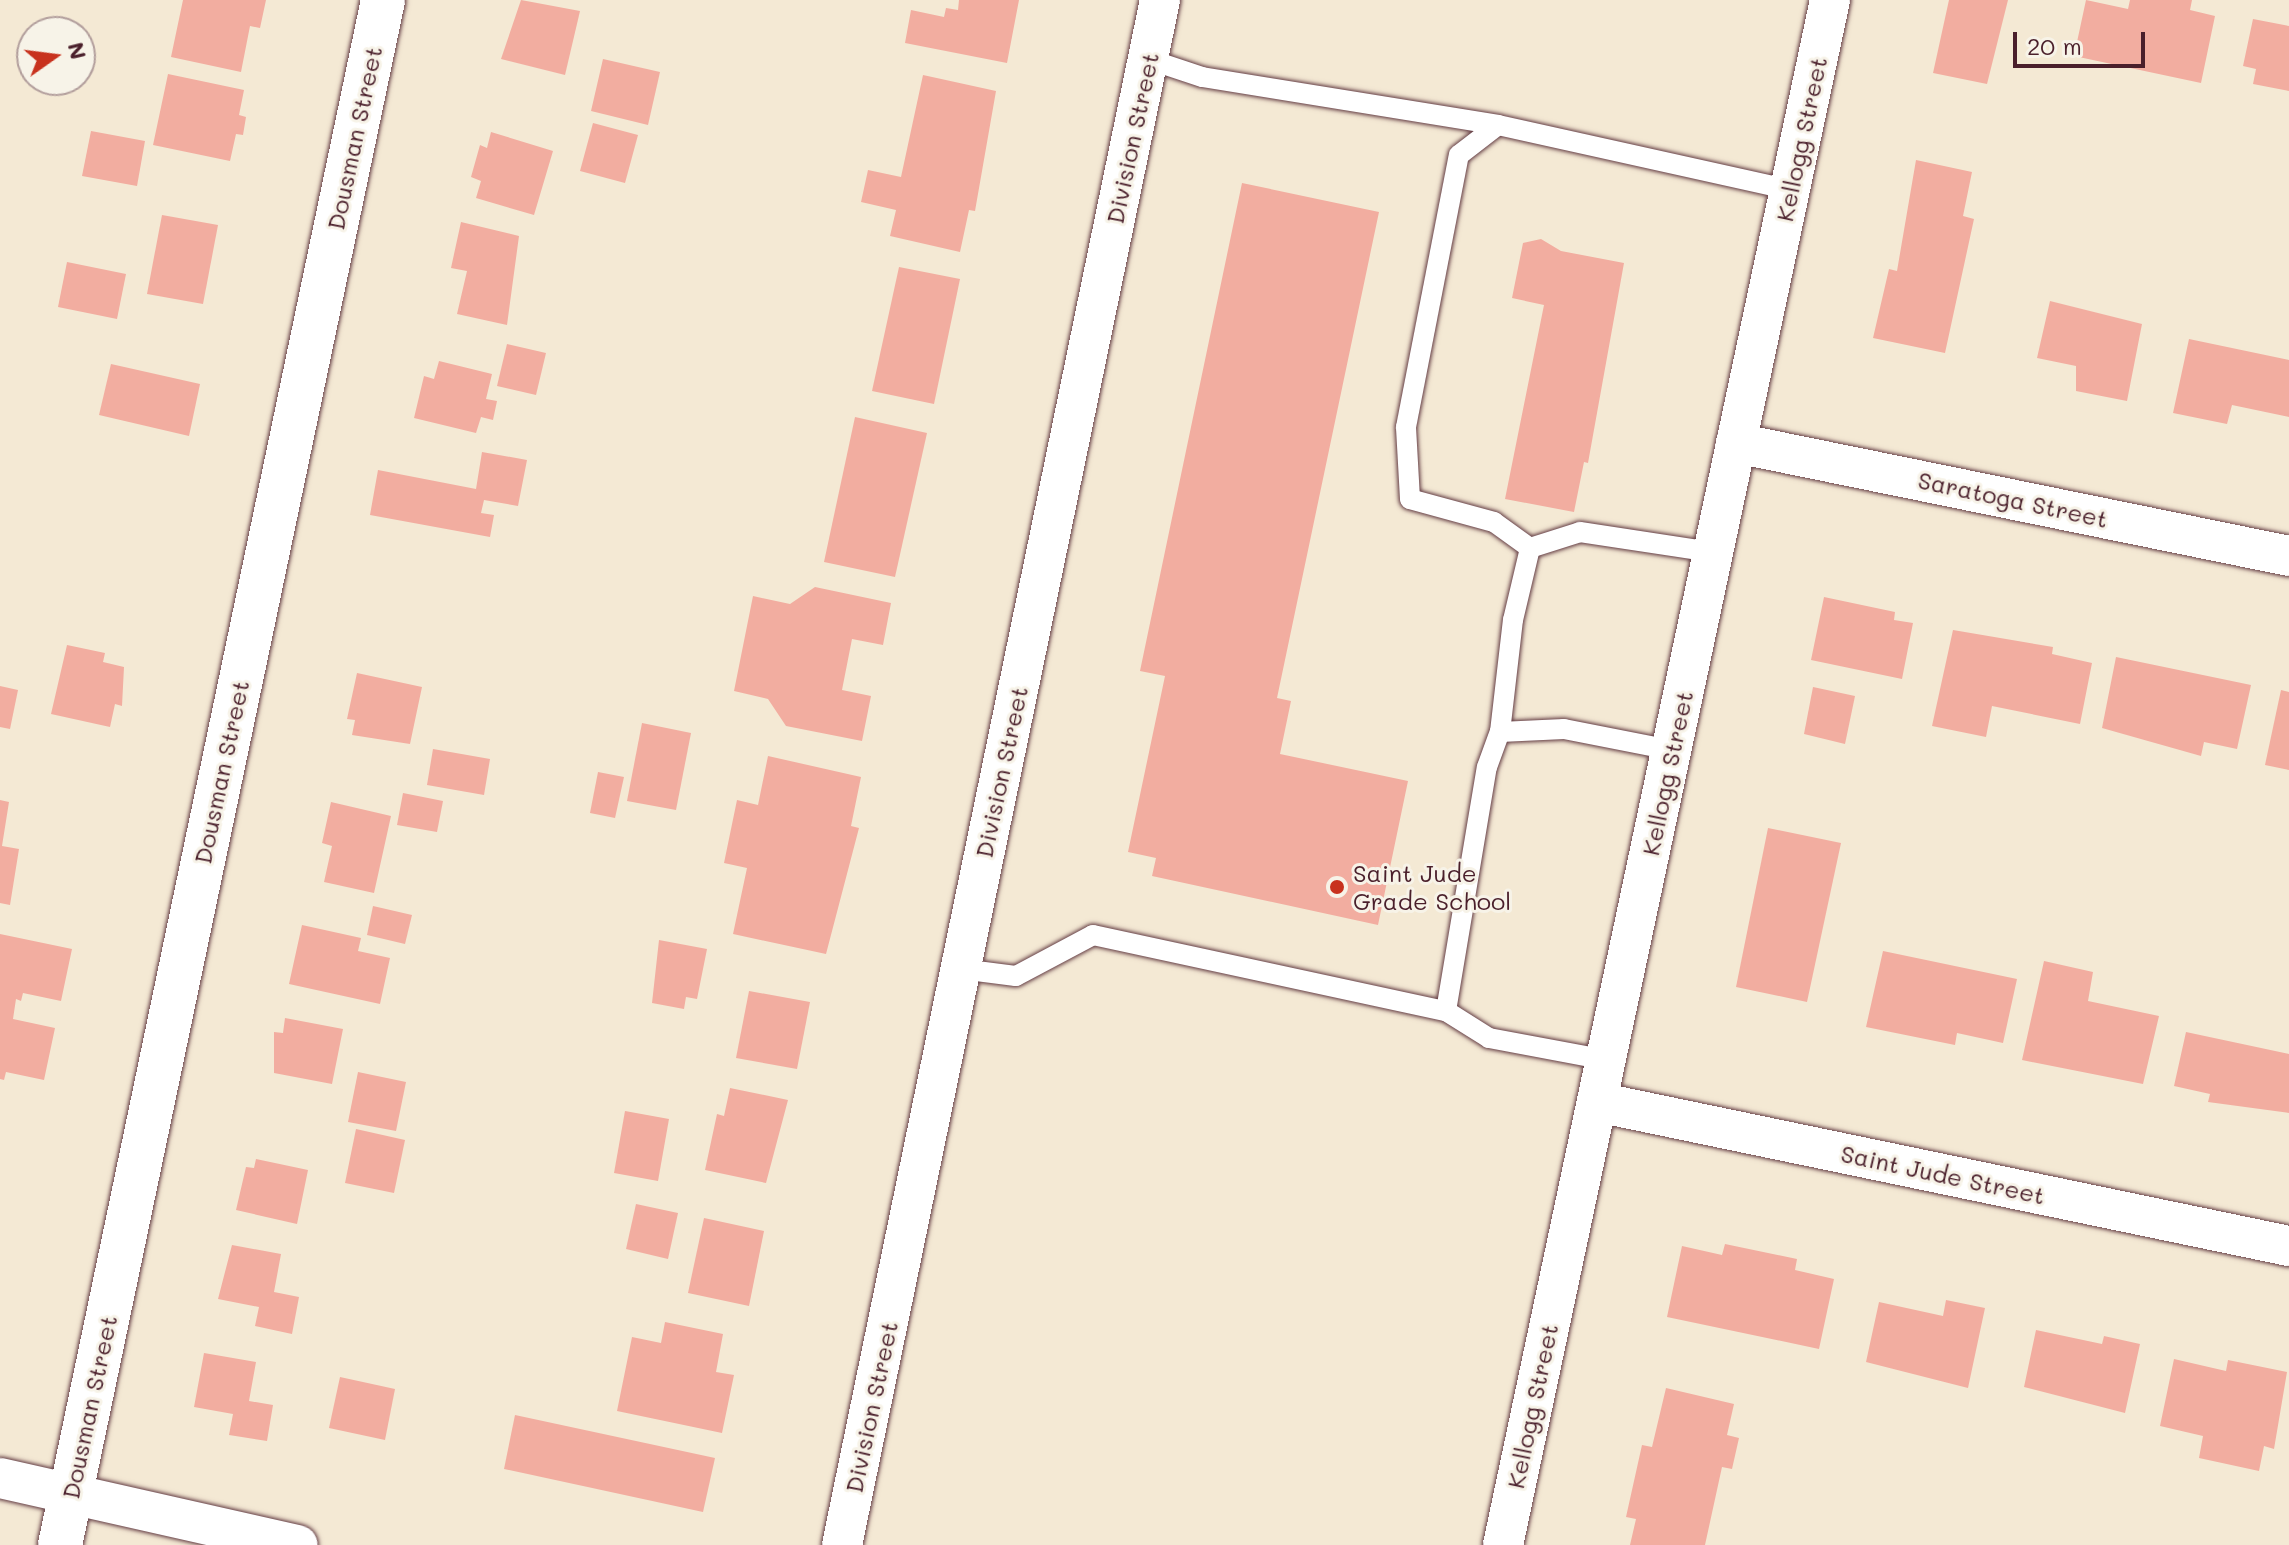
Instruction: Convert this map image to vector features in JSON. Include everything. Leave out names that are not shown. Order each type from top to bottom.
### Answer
[{"type":"street","name":"Dousman Street","points":[[60,1545],[383,0]]},
{"type":"street","name":"Division Street","points":[[842,1545],[1160,0]]},
{"type":"street","name":"Kellogg Street","points":[[1503,1545],[1830,0]]},
{"type":"street","name":"Saratoga Street","points":[[1736,443],[2289,556]]},
{"type":"street","name":"Saint Jude Street","points":[[1597,1102],[2289,1246]]},
{"type":"street","points":[[0,1478],[70,1498],[298,1545]]},
{"type":"lane","points":[[1148,59],[1202,77],[1498,125],[1790,190]]},
{"type":"lane","points":[[1498,125],[1459,155],[1406,427],[1410,499],[1494,522],[1530,548]]},
{"type":"lane","points":[[1530,548],[1580,532],[1713,552]]},
{"type":"lane","points":[[1446,1011],[1487,767],[1500,732],[1513,620],[1530,548]]},
{"type":"lane","points":[[1500,732],[1564,729],[1671,750]]},
{"type":"lane","points":[[961,969],[1016,976],[1093,935],[1446,1011],[1489,1038],[1606,1060]]},
{"type":"building","points":[[183,0],[266,0],[260,28],[250,26],[241,72],[171,57]]},
{"type":"building","points":[[521,0],[580,11],[565,75],[501,59]]},
{"type":"building","points":[[959,0],[1019,0],[1007,63],[905,43],[911,10],[944,17],[946,8],[958,10]]},
{"type":"building","points":[[1949,0],[2008,0],[1987,84],[1933,73]]},
{"type":"building","points":[[2086,0],[2128,9],[2130,0],[2192,0],[2190,10],[2215,16],[2201,83],[2074,56]]},
{"type":"building","points":[[2253,19],[2289,26],[2289,91],[2253,84],[2256,69],[2243,66]]},
{"type":"building","points":[[603,59],[660,72],[648,125],[591,111]]},
{"type":"building","points":[[168,74],[244,90],[239,115],[246,117],[243,135],[236,134],[230,161],[153,145]]},
{"type":"building","points":[[923,75],[996,91],[975,211],[969,210],[960,252],[890,236],[896,210],[861,202],[868,170],[901,177]]},
{"type":"building","points":[[593,123],[638,135],[625,183],[580,171]]},
{"type":"building","points":[[91,131],[145,141],[137,186],[82,176]]},
{"type":"building","points":[[491,132],[553,151],[534,215],[476,198],[481,181],[471,177],[480,145],[487,148]]},
{"type":"building","points":[[1916,160],[1972,172],[1963,216],[1974,219],[1945,353],[1873,338],[1889,269],[1897,271]]},
{"type":"building","points":[[1242,183],[1379,212],[1277,698],[1291,701],[1280,754],[1408,781],[1378,925],[1152,876],[1156,858],[1128,852],[1165,676],[1140,671]]},
{"type":"building","points":[[162,215],[218,225],[203,304],[147,294]]},
{"type":"building","points":[[461,222],[519,236],[507,325],[457,314],[467,271],[451,268]]},
{"type":"building","points":[[1541,239],[1561,251],[1624,263],[1588,463],[1584,462],[1574,512],[1505,499],[1544,305],[1512,298],[1523,243]]},
{"type":"building","points":[[67,262],[126,274],[117,319],[58,307]]},
{"type":"building","points":[[899,267],[960,279],[934,404],[872,391]]},
{"type":"building","points":[[2050,301],[2142,324],[2127,401],[2076,391],[2076,366],[2037,358]]},
{"type":"building","points":[[2189,339],[2289,360],[2289,417],[2232,405],[2227,424],[2173,413]]},
{"type":"building","points":[[507,344],[546,353],[536,395],[497,386]]},
{"type":"building","points":[[439,361],[492,374],[486,399],[497,401],[493,420],[481,417],[476,433],[414,418],[424,376],[434,379]]},
{"type":"building","points":[[111,364],[200,384],[189,436],[99,415]]},
{"type":"building","points":[[855,417],[927,433],[895,577],[824,562]]},
{"type":"building","points":[[482,452],[527,460],[518,506],[484,500],[481,513],[494,515],[490,537],[370,515],[378,470],[476,489]]},
{"type":"building","points":[[815,587],[891,603],[883,645],[852,639],[842,690],[871,696],[862,741],[786,726],[768,699],[734,691],[753,596],[790,604]]},
{"type":"building","points":[[1824,597],[1895,612],[1894,620],[1913,623],[1902,679],[1811,660]]},
{"type":"building","points":[[1953,630],[2053,647],[2052,654],[2092,663],[2080,724],[1992,706],[1986,737],[1932,726]]},
{"type":"building","points":[[67,645],[105,653],[103,662],[124,667],[122,706],[115,704],[110,727],[51,714]]},
{"type":"building","points":[[2116,657],[2251,685],[2237,749],[2204,742],[2201,756],[2102,728]]},
{"type":"building","points":[[357,673],[422,687],[410,744],[352,735],[355,720],[347,719]]},
{"type":"building","points":[[0,686],[18,690],[10,729],[0,727]]},
{"type":"building","points":[[1813,687],[1855,696],[1845,744],[1804,734]]},
{"type":"building","points":[[2281,690],[2289,692],[2289,770],[2265,765]]},
{"type":"building","points":[[642,723],[691,733],[676,810],[627,801]]},
{"type":"building","points":[[433,749],[490,759],[484,795],[427,785]]},
{"type":"building","points":[[768,756],[861,777],[851,826],[859,828],[826,954],[733,934],[747,868],[724,863],[737,800],[758,805]]},
{"type":"building","points":[[598,772],[624,777],[615,818],[590,813]]},
{"type":"building","points":[[403,793],[443,801],[437,832],[397,825]]},
{"type":"building","points":[[0,800],[9,802],[2,846],[19,849],[10,905],[0,903]]},
{"type":"building","points":[[331,802],[391,816],[374,893],[324,882],[332,846],[322,843]]},
{"type":"building","points":[[1768,828],[1841,843],[1807,1002],[1736,987]]},
{"type":"building","points":[[373,906],[412,915],[405,944],[367,935]]},
{"type":"building","points":[[302,925],[361,938],[358,951],[390,958],[380,1004],[289,984]]},
{"type":"building","points":[[0,934],[72,949],[61,1001],[23,993],[21,1001],[16,999],[13,1019],[55,1028],[44,1080],[6,1072],[4,1080],[0,1079]]},
{"type":"building","points":[[659,940],[707,949],[697,999],[686,997],[684,1009],[652,1003]]},
{"type":"building","points":[[1883,951],[2017,979],[2003,1043],[1957,1033],[1955,1045],[1866,1027]]},
{"type":"building","points":[[2044,961],[2093,972],[2088,1001],[2159,1016],[2143,1084],[2022,1060]]},
{"type":"building","points":[[749,991],[810,1002],[797,1069],[736,1058]]},
{"type":"building","points":[[285,1018],[343,1029],[332,1084],[274,1073],[274,1032],[283,1033]]},
{"type":"building","points":[[2186,1032],[2289,1054],[2289,1113],[2208,1102],[2210,1094],[2174,1086]]},
{"type":"building","points":[[358,1072],[406,1082],[396,1131],[348,1122]]},
{"type":"building","points":[[730,1088],[788,1100],[766,1183],[705,1170],[717,1114],[724,1116]]},
{"type":"building","points":[[625,1111],[669,1119],[658,1181],[614,1173]]},
{"type":"building","points":[[356,1129],[405,1140],[394,1193],[345,1183]]},
{"type":"building","points":[[256,1159],[308,1170],[297,1224],[236,1210],[246,1167],[254,1168]]},
{"type":"building","points":[[636,1204],[678,1213],[668,1259],[626,1249]]},
{"type":"building","points":[[704,1218],[764,1231],[749,1306],[688,1293]]},
{"type":"building","points":[[1725,1244],[1797,1259],[1795,1270],[1834,1279],[1819,1349],[1667,1317],[1682,1246],[1722,1255]]},
{"type":"building","points":[[232,1245],[281,1254],[274,1292],[299,1297],[292,1334],[255,1326],[259,1307],[218,1299]]},
{"type":"building","points":[[1946,1300],[1985,1308],[1968,1388],[1866,1362],[1879,1302],[1943,1316]]},
{"type":"building","points":[[665,1322],[723,1334],[716,1372],[734,1375],[722,1433],[617,1411],[632,1337],[661,1343]]},
{"type":"building","points":[[2036,1330],[2102,1344],[2104,1336],[2140,1344],[2125,1413],[2024,1387]]},
{"type":"building","points":[[204,1353],[256,1362],[249,1401],[273,1405],[267,1441],[229,1435],[233,1414],[194,1407]]},
{"type":"building","points":[[2174,1359],[2226,1371],[2228,1360],[2287,1372],[2274,1449],[2264,1446],[2259,1471],[2199,1458],[2203,1436],[2160,1426]]},
{"type":"building","points":[[340,1377],[395,1389],[385,1440],[329,1428]]},
{"type":"building","points":[[1666,1388],[1734,1404],[1727,1435],[1739,1438],[1732,1469],[1722,1467],[1705,1545],[1630,1545],[1636,1519],[1626,1517],[1642,1445],[1652,1447]]},
{"type":"building","points":[[515,1415],[715,1458],[703,1512],[504,1469]]},
{"type":"place","name":"Saint Jude Grade School","points":[[1337,887]]}]
